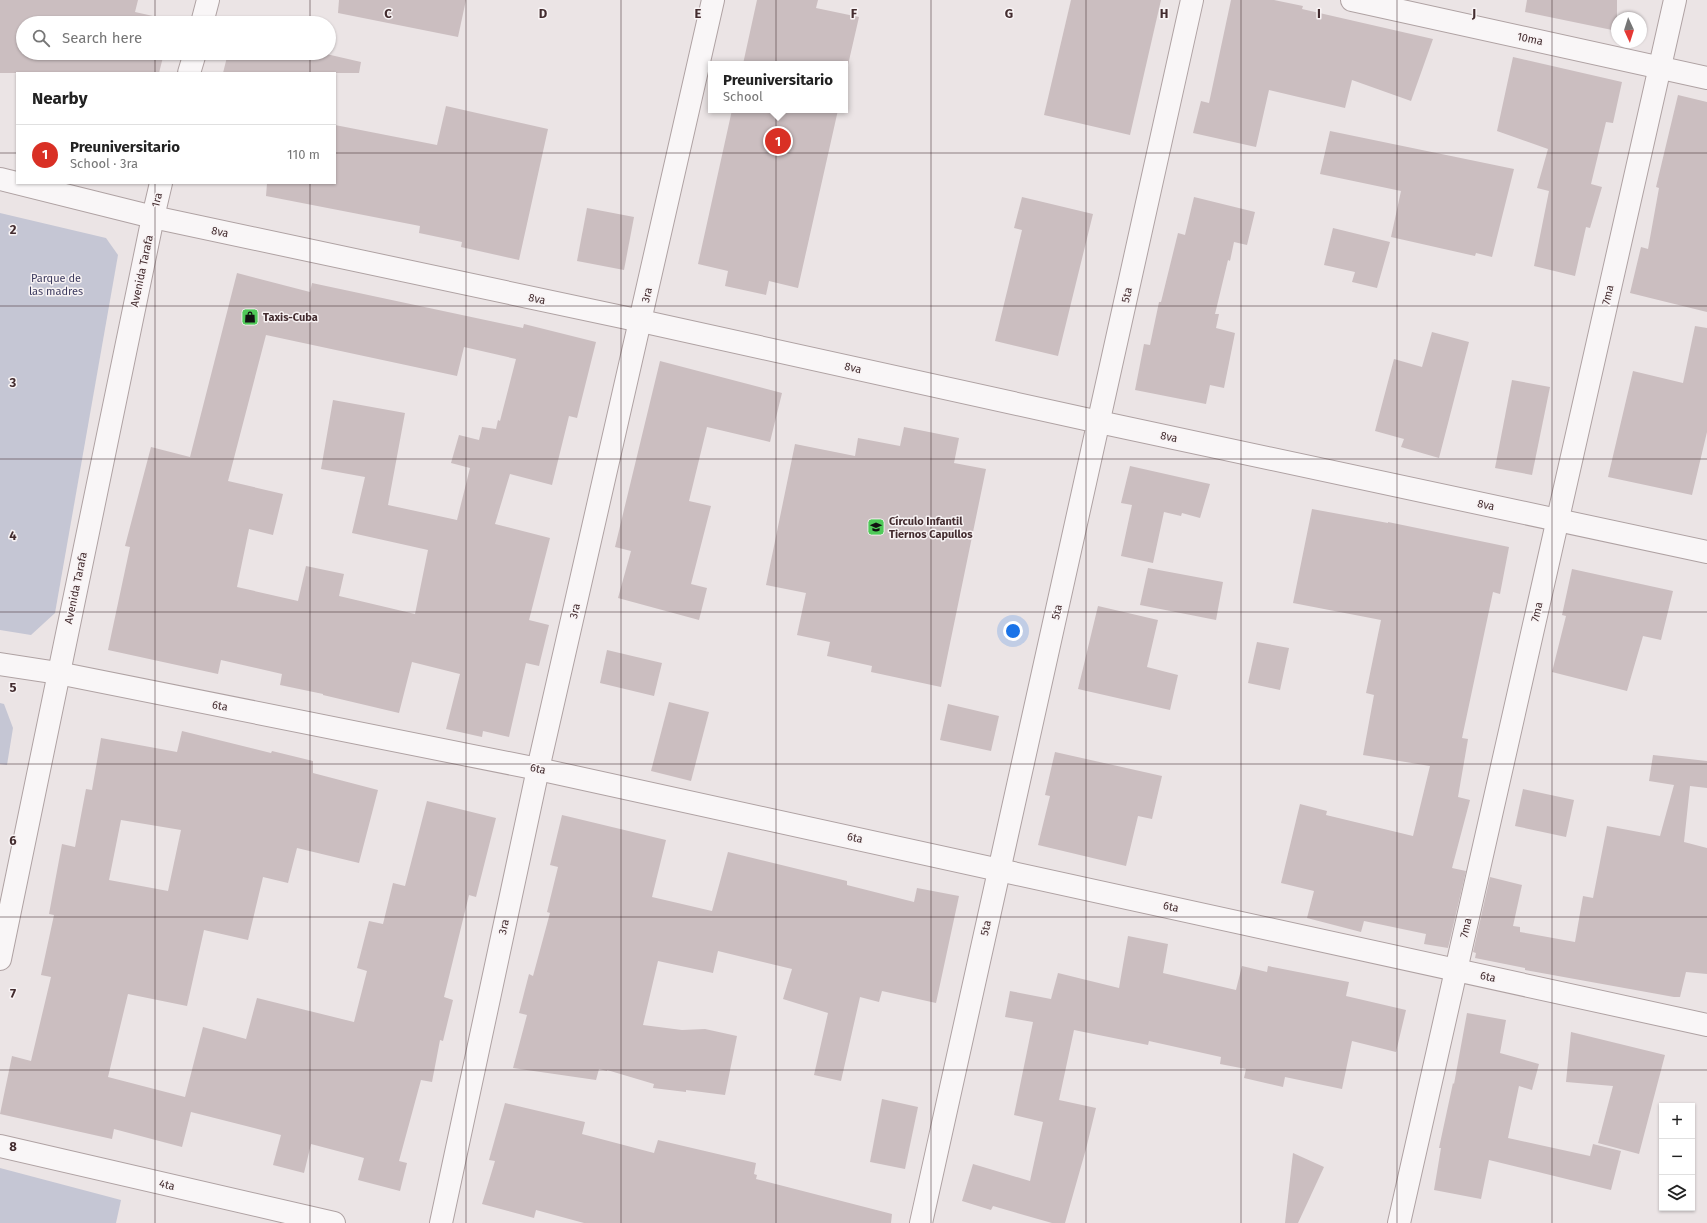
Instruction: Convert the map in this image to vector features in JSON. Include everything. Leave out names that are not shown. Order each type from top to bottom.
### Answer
[{"type":"street","points":[[204,16],[208,0]]},
{"type":"street","name":"3ra","points":[[441,1223],[538,769],[713,0]]},
{"type":"street","name":"5ta","points":[[921,1223],[1192,0]]},
{"type":"street","name":"10ma","points":[[1352,0],[1707,78]]},
{"type":"street","name":"7ma","points":[[1399,1223],[1675,0]]},
{"type":"street","points":[[189,72],[192,60]]},
{"type":"street","name":"8va","points":[[0,179],[16,183]]},
{"type":"street","name":"8va","points":[[20,184],[153,217],[1707,552]]},
{"type":"street","name":"1ra","points":[[153,217],[161,184]]},
{"type":"street","name":"Avenida Tarafa","points":[[0,959],[153,217]]},
{"type":"street","name":"6ta","points":[[0,664],[58,673],[538,769],[1707,1025]]},
{"type":"street","name":"4ta","points":[[0,1146],[334,1223]]},
{"type":"green space","name":"Parque de las madres","points":[[0,213],[106,238],[118,255],[55,613],[31,635],[0,630]]},
{"type":"green space","points":[[0,703],[4,704],[13,728],[7,765],[0,764]]},
{"type":"green space","points":[[0,1168],[121,1200],[116,1223],[0,1223]]},
{"type":"building","points":[[0,0],[138,0],[135,12],[153,16],[16,16],[16,60],[162,60],[159,72],[0,73]]},
{"type":"building","points":[[339,0],[466,0],[458,37],[338,13]]},
{"type":"building","points":[[757,0],[818,0],[816,8],[859,17],[848,65],[848,61],[744,61]]},
{"type":"building","points":[[1071,0],[1161,0],[1130,135],[1044,115]]},
{"type":"building","points":[[1231,0],[1274,0],[1303,6],[1302,9],[1433,39],[1411,101],[1352,80],[1345,108],[1269,90],[1256,147],[1193,133],[1201,101],[1209,103]]},
{"type":"building","points":[[1527,0],[1617,0],[1617,12],[1611,12],[1611,30],[1525,12]]},
{"type":"building","points":[[336,56],[361,62],[359,73],[223,72],[226,60],[336,60]]},
{"type":"building","points":[[1513,57],[1622,82],[1613,123],[1606,122],[1591,184],[1602,187],[1590,228],[1586,227],[1575,276],[1534,266],[1549,191],[1537,188],[1548,149],[1497,131]]},
{"type":"building","points":[[1678,95],[1707,102],[1707,312],[1630,293],[1641,247],[1648,249],[1659,188],[1656,187]]},
{"type":"building","points":[[446,106],[548,129],[519,260],[461,247],[462,242],[419,233],[420,226],[266,196],[267,184],[336,184],[336,125],[437,145]]},
{"type":"building","points":[[731,113],[837,113],[798,288],[769,281],[766,295],[725,286],[728,271],[698,264]]},
{"type":"building","points":[[1330,131],[1514,169],[1492,257],[1476,253],[1475,256],[1391,237],[1401,191],[1320,174]]},
{"type":"building","points":[[1022,197],[1093,214],[1058,356],[995,341],[1022,230],[1014,228]]},
{"type":"building","points":[[1194,197],[1255,212],[1247,245],[1234,242],[1230,261],[1228,260],[1215,314],[1219,314],[1216,328],[1235,333],[1224,388],[1210,385],[1206,404],[1135,390],[1144,344],[1150,345],[1159,302],[1161,302],[1178,233],[1185,235]]},
{"type":"building","points":[[587,208],[634,217],[624,270],[577,261]]},
{"type":"building","points":[[1333,228],[1390,242],[1377,288],[1352,282],[1355,272],[1324,265]]},
{"type":"building","points":[[237,273],[310,292],[312,283],[523,328],[524,324],[596,342],[577,418],[569,416],[552,485],[510,474],[495,524],[550,538],[529,620],[549,625],[539,666],[526,663],[509,737],[483,731],[482,737],[446,729],[460,674],[412,662],[399,713],[280,685],[282,674],[221,660],[218,674],[108,650],[130,547],[125,546],[151,447],[190,457]],"holes":[[[266,335],[457,376],[464,347],[516,359],[500,421],[498,420],[496,429],[482,427],[479,440],[459,435],[451,463],[470,468],[457,520],[388,505],[405,413],[333,400],[321,469],[365,477],[352,533],[428,550],[415,614],[339,596],[344,574],[306,566],[298,601],[237,587],[249,529],[273,535],[283,494],[228,481]]]},
{"type":"building","points":[[1695,326],[1707,328],[1707,432],[1692,495],[1608,477],[1633,371],[1683,383]]},
{"type":"building","points":[[1432,332],[1469,342],[1439,458],[1401,447],[1404,439],[1375,431],[1394,359],[1422,367]]},
{"type":"building","points":[[660,361],[782,393],[770,442],[707,427],[689,501],[711,506],[691,584],[707,588],[699,620],[618,598],[631,551],[615,547]]},
{"type":"building","points":[[1512,380],[1550,387],[1532,475],[1495,468]]},
{"type":"building","name":"Círculo Infantil Tiernos Capullos","points":[[904,427],[959,438],[954,463],[986,469],[941,687],[871,672],[872,666],[827,656],[830,642],[797,635],[806,593],[766,585],[795,444],[855,456],[858,438],[900,446]]},
{"type":"building","points":[[1130,466],[1210,484],[1200,518],[1182,513],[1181,516],[1164,512],[1153,563],[1121,556],[1132,505],[1121,503]]},
{"type":"building","points":[[1312,509],[1388,522],[1509,547],[1500,594],[1493,592],[1462,738],[1468,739],[1458,797],[1470,800],[1452,868],[1466,871],[1448,948],[1424,944],[1426,934],[1364,921],[1361,932],[1307,918],[1314,891],[1281,883],[1300,804],[1327,811],[1326,815],[1413,836],[1430,766],[1363,755],[1374,695],[1366,693],[1381,620],[1293,603]]},
{"type":"building","points":[[1148,568],[1223,582],[1216,620],[1140,605]]},
{"type":"building","points":[[1572,569],[1673,591],[1661,640],[1643,636],[1627,691],[1552,672],[1566,616],[1562,615]]},
{"type":"building","points":[[1098,606],[1158,620],[1147,667],[1178,675],[1170,710],[1078,689]]},
{"type":"building","points":[[1257,642],[1289,648],[1280,690],[1248,683]]},
{"type":"building","points":[[607,650],[662,663],[654,696],[600,683]]},
{"type":"building","points":[[669,702],[709,712],[691,781],[651,771]]},
{"type":"building","points":[[948,704],[999,716],[991,751],[940,740]]},
{"type":"building","points":[[182,731],[271,753],[272,751],[313,761],[313,773],[378,790],[359,863],[297,848],[288,883],[263,877],[248,940],[204,930],[187,1006],[128,994],[108,1077],[185,1097],[203,1027],[246,1039],[257,998],[354,1022],[367,971],[357,968],[369,921],[383,924],[393,883],[405,886],[427,801],[496,818],[476,897],[469,895],[444,997],[453,1000],[443,1041],[440,1040],[432,1082],[421,1080],[399,1161],[407,1163],[400,1191],[358,1180],[364,1158],[311,1144],[304,1173],[273,1165],[281,1135],[191,1112],[182,1147],[114,1129],[112,1139],[0,1114],[12,1056],[31,1061],[51,977],[41,975],[54,915],[49,914],[62,844],[75,847],[86,789],[92,790],[101,738],[177,752]],"holes":[[[121,820],[181,830],[168,891],[109,880]]]},
{"type":"building","points":[[1055,752],[1162,776],[1152,819],[1138,816],[1126,866],[1038,845],[1050,796],[1045,795]]},
{"type":"building","points":[[1653,755],[1707,761],[1707,788],[1690,786],[1684,842],[1707,848],[1707,974],[1686,972],[1680,997],[1674,997],[1525,970],[1525,968],[1475,958],[1476,953],[1473,952],[1490,877],[1522,885],[1513,926],[1520,927],[1520,932],[1575,942],[1583,896],[1593,898],[1607,826],[1660,836],[1674,785],[1649,781]]},
{"type":"building","points":[[1523,789],[1574,800],[1566,837],[1515,826]]},
{"type":"building","points":[[562,815],[666,840],[652,897],[712,911],[728,852],[847,881],[847,885],[914,902],[917,888],[959,896],[936,1003],[882,991],[879,1002],[860,997],[841,1081],[814,1075],[828,1013],[783,999],[792,969],[718,951],[713,973],[658,961],[643,1025],[682,1030],[705,1029],[737,1036],[725,1095],[686,1090],[686,1092],[653,1088],[654,1084],[607,1070],[599,1069],[596,1080],[513,1068],[527,1015],[519,1013],[529,974],[533,976],[550,913],[547,912],[558,867],[550,865]]},
{"type":"building","points":[[1128,936],[1168,944],[1163,973],[1236,990],[1242,966],[1267,972],[1268,966],[1349,982],[1346,996],[1406,1010],[1396,1052],[1352,1041],[1342,1089],[1285,1077],[1283,1087],[1244,1078],[1246,1069],[1220,1064],[1221,1057],[1149,1041],[1148,1045],[1074,1030],[1059,1100],[1096,1108],[1065,1223],[1052,1223],[993,1206],[991,1210],[962,1201],[973,1164],[1030,1181],[1043,1122],[1014,1115],[1033,1022],[1005,1017],[1010,991],[1051,999],[1058,973],[1119,988]]},
{"type":"building","points":[[1467,1013],[1506,1020],[1500,1053],[1539,1064],[1532,1090],[1519,1086],[1508,1138],[1590,1156],[1593,1144],[1621,1151],[1611,1190],[1489,1160],[1481,1199],[1434,1190],[1441,1148],[1439,1148],[1453,1083],[1454,1084]]},
{"type":"building","points":[[1571,1032],[1665,1055],[1639,1154],[1598,1143],[1613,1086],[1566,1082]]},
{"type":"building","points":[[882,1099],[918,1107],[905,1169],[870,1162]]},
{"type":"building","points":[[505,1103],[585,1122],[582,1134],[654,1153],[658,1140],[756,1163],[754,1174],[757,1175],[756,1179],[892,1214],[891,1223],[584,1223],[536,1210],[534,1218],[482,1204],[495,1161],[489,1160]]},
{"type":"building","points":[[1293,1153],[1324,1167],[1298,1223],[1285,1223]]},
{"type":"place","name":"Preuniversitario","points":[[778,141]]},
{"type":"place","name":"Taxis-Cuba","points":[[250,317]]},
{"type":"place","name":"Círculo Infantil Tiernos Capullos","points":[[876,527]]}]
